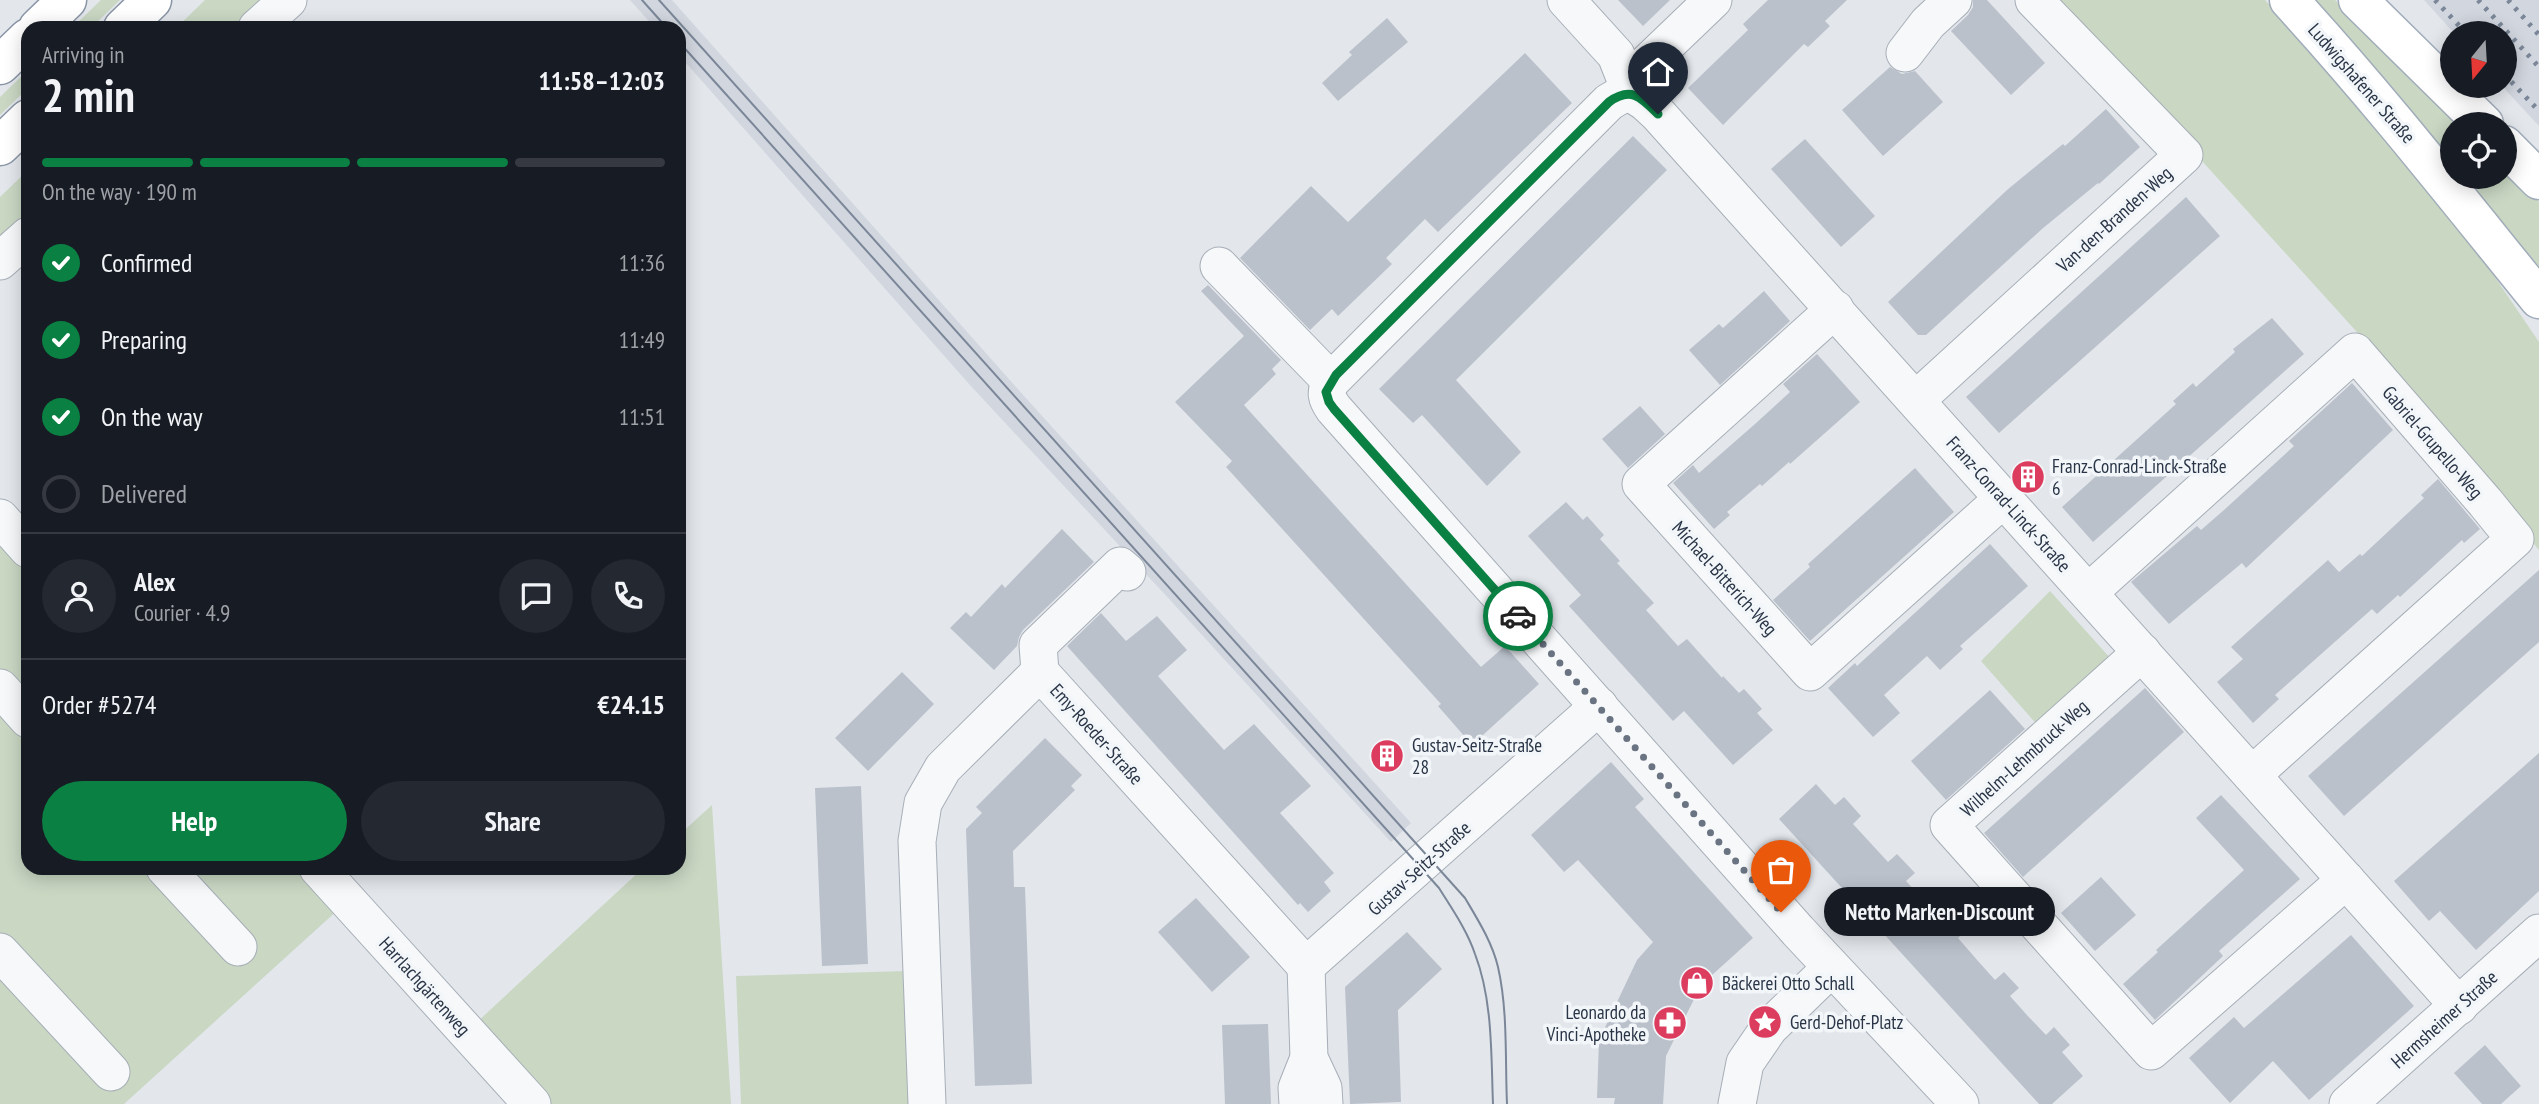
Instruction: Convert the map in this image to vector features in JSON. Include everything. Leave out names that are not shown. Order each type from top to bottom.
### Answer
[{"type":"main road","points":[[45,21],[67,0]]},
{"type":"main road","points":[[130,21],[152,0]]},
{"type":"main road","name":"Ludwigshafener Straße","points":[[2289,0],[2409,136],[2539,299]]},
{"type":"main road","points":[[2358,0],[2472,112]]},
{"type":"main road","points":[[0,65],[21,45]]},
{"type":"main road","points":[[0,146],[21,126]]},
{"type":"main road","points":[[2517,158],[2539,180]]},
{"type":"street","points":[[265,21],[288,0]]},
{"type":"street","points":[[1566,0],[1616,55],[1631,93]]},
{"type":"street","points":[[1631,93],[1640,71],[1713,0]]},
{"type":"street","points":[[1905,52],[1928,23],[1953,0]]},
{"type":"street","name":"Van-den-Branden-Weg","points":[[1916,400],[2184,155],[2035,0]]},
{"type":"street","points":[[1631,93],[1609,102],[1331,381],[1326,392],[1329,402],[1831,968],[1960,1104]]},
{"type":"street","name":"Franz-Conrad-Linck-Straße","points":[[1631,93],[1646,102],[1658,114],[1835,309],[2459,1006]]},
{"type":"street","points":[[0,261],[21,242]]},
{"type":"street","points":[[1219,266],[1331,381]]},
{"type":"street","name":"Michael-Bitterich-Weg","points":[[1835,309],[1641,484],[1810,672],[2004,498]]},
{"type":"street","name":"Gabriel-Grupello-Weg","points":[[2089,593],[2355,352],[2515,539],[2252,775]]},
{"type":"street","points":[[0,518],[21,541]]},
{"type":"street","points":[[1040,671],[1038,645],[1120,566],[1127,572]]},
{"type":"street","name":"Wilhelm-Lehmbruck-Weg","points":[[2142,652],[1949,825],[2151,1051],[2346,880]]},
{"type":"street","name":"Emy-Roeder-Straße","points":[[927,1104],[917,841],[922,803],[943,768],[1040,671],[1306,967]]},
{"type":"street","points":[[0,688],[21,711]]},
{"type":"street","name":"Gustav-Seitz-Straße","points":[[1306,967],[1599,706]]},
{"type":"street","points":[[171,875],[238,947]]},
{"type":"street","name":"Harrlachgärtenweg","points":[[324,875],[532,1104]]},
{"type":"street","name":"Hermsheimer Straße","points":[[2348,1104],[2539,933]]},
{"type":"street","points":[[0,952],[111,1072]]},
{"type":"street","points":[[1306,967],[1309,1058],[1323,1088],[1324,1104]]},
{"type":"street","points":[[1737,1104],[1745,1063],[1769,1028],[1831,968]]},
{"type":"street","points":[[1297,1104],[1297,1088],[1309,1058]]},
{"type":"shaded area","points":[[630,0],[672,0],[1024,396],[1411,823],[1391,842],[969,384],[686,63],[686,21],[649,21]]},
{"type":"shaded area","points":[[2424,0],[2539,0],[2539,126],[2513,98],[2517,98],[2517,21],[2443,21]]},
{"type":"green space","points":[[101,0],[120,0],[98,21],[79,21]]},
{"type":"green space","points":[[205,0],[273,0],[250,21],[183,21]]},
{"type":"green space","points":[[2048,0],[2265,0],[2342,85],[2482,258],[2539,342],[2539,550],[2356,331],[2173,129]]},
{"type":"green space","points":[[2311,0],[2335,0],[2451,112],[2440,112],[2440,150]]},
{"type":"green space","points":[[21,77],[21,95],[0,115],[0,97]]},
{"type":"green space","points":[[21,177],[21,232],[0,251],[0,197]]},
{"type":"green space","points":[[2517,179],[2539,202],[2539,272],[2472,189],[2517,189]]},
{"type":"green space","points":[[0,529],[21,552],[21,875],[308,875],[339,909],[124,1104],[0,1104]]},
{"type":"green space","points":[[2050,591],[2112,660],[2040,728],[1981,661]]},
{"type":"green space","points":[[712,805],[731,1104],[546,1104],[475,1024],[635,875],[686,875],[686,829]]},
{"type":"green space","points":[[906,971],[911,1104],[741,1104],[736,976]]},
{"type":"building","points":[[1618,0],[1670,0],[1643,26]]},
{"type":"building","points":[[1768,0],[1847,0],[1825,21],[1830,26],[1808,47],[1804,44],[1723,125],[1688,88],[1748,30],[1743,24]]},
{"type":"building","points":[[1973,0],[1987,0],[2045,63],[2011,95],[1951,31],[1968,15],[1973,7]]},
{"type":"building","points":[[1387,18],[1408,42],[1338,101],[1322,83],[1352,55],[1349,52]]},
{"type":"building","points":[[1525,53],[1572,103],[1438,232],[1425,219],[1386,258],[1392,264],[1338,316],[1332,309],[1310,330],[1240,258],[1311,186],[1348,222]]},
{"type":"building","points":[[1890,67],[1902,74],[1915,71],[1943,102],[1883,156],[1842,110]]},
{"type":"building","points":[[2106,109],[2140,147],[2042,229],[1926,335],[1918,335],[1888,302],[2007,190],[2063,144],[2065,146]]},
{"type":"building","points":[[1633,136],[1667,170],[1456,380],[1521,452],[1487,486],[1422,415],[1413,423],[1379,389]]},
{"type":"building","points":[[1805,139],[1875,216],[1841,247],[1771,169]]},
{"type":"building","points":[[2186,197],[2220,236],[1999,433],[1966,397]]},
{"type":"building","points":[[1208,285],[1281,360],[1272,369],[1276,374],[1244,405],[1481,667],[1505,646],[1539,684],[1472,745],[1438,706],[1441,704],[1226,467],[1232,461],[1175,402],[1244,336],[1201,291]]},
{"type":"building","points":[[1764,291],[1790,321],[1720,385],[1689,350],[1719,324],[1723,328]]},
{"type":"building","points":[[2272,318],[2304,354],[2093,542],[2062,507],[2176,404],[2173,401],[2193,383],[2196,387],[2235,352],[2233,349]]},
{"type":"building","points":[[1817,354],[1860,402],[1790,464],[1789,462],[1762,486],[1760,484],[1727,512],[1730,515],[1714,529],[1673,483],[1693,465],[1699,473],[1755,424],[1790,392],[1783,384]]},
{"type":"building","points":[[2352,383],[2393,430],[2246,568],[2242,563],[2169,624],[2131,582],[2197,526],[2201,530],[2224,510],[2294,446],[2289,441]]},
{"type":"building","points":[[1640,406],[1665,434],[1628,468],[1602,439]]},
{"type":"building","points":[[1915,468],[1954,512],[1810,641],[1773,600],[1810,567],[1808,564]]},
{"type":"building","points":[[2438,479],[2480,529],[2464,543],[2462,540],[2400,597],[2398,595],[2377,614],[2372,609],[2275,695],[2279,699],[2253,723],[2217,682],[2243,659],[2231,647],[2328,560],[2339,572],[2360,554],[2362,556],[2424,498],[2421,495]]},
{"type":"building","points":[[1566,502],[1583,520],[1587,516],[1604,535],[1600,539],[1620,561],[1617,563],[1654,603],[1646,610],[1678,646],[1687,639],[1722,678],[1723,676],[1739,693],[1744,689],[1762,709],[1757,713],[1773,730],[1733,765],[1684,711],[1673,721],[1569,606],[1581,595],[1528,536]]},
{"type":"building","points":[[1062,529],[1094,562],[1023,630],[1017,646],[994,670],[950,628],[966,612],[971,617],[1002,584],[1005,588]]},
{"type":"building","points":[[1990,544],[2028,586],[1960,646],[1963,649],[1940,670],[1927,656],[1884,695],[1900,713],[1873,737],[1828,688],[1855,663],[1857,666]]},
{"type":"building","points":[[2539,570],[2539,642],[2344,816],[2308,776]]},
{"type":"building","points":[[1101,613],[1126,641],[1157,616],[1187,650],[1158,676],[1224,750],[1254,724],[1311,786],[1280,813],[1334,873],[1324,882],[1331,891],[1308,912],[1300,903],[1298,905],[1067,646]]},
{"type":"building","points":[[902,672],[934,704],[868,771],[835,738]]},
{"type":"building","points":[[2145,688],[2184,732],[2023,877],[1984,833]]},
{"type":"building","points":[[1990,690],[2025,729],[1946,800],[1911,761]]},
{"type":"building","points":[[1045,738],[1082,775],[1071,786],[1075,790],[1013,851],[1014,887],[1025,887],[1032,1084],[975,1086],[966,829],[982,813],[976,807]]},
{"type":"building","points":[[2539,753],[2539,891],[2476,950],[2440,911],[2429,921],[2394,881]]},
{"type":"building","points":[[1611,762],[1644,799],[1635,807],[1753,938],[1701,985],[1666,1056],[1663,1104],[1614,1104],[1615,1098],[1597,1098],[1599,1040],[1637,960],[1653,942],[1578,860],[1564,872],[1531,835]]},
{"type":"building","points":[[1816,784],[1835,805],[1844,797],[1861,816],[1853,824],[1888,862],[1897,854],[1915,873],[1906,881],[1943,922],[1951,915],[1966,931],[1958,938],[1995,980],[2004,972],[2019,988],[2010,996],[2026,1014],[2046,1035],[2054,1027],[2070,1045],[2062,1052],[2083,1076],[2052,1104],[2039,1104],[1779,819]]},
{"type":"building","points":[[861,786],[868,964],[822,966],[815,788]]},
{"type":"building","points":[[2221,795],[2300,879],[2219,951],[2223,956],[2155,1020],[2123,984],[2158,952],[2156,950],[2244,870],[2196,818]]},
{"type":"building","points":[[2101,877],[2136,915],[2095,951],[2061,913]]},
{"type":"building","points":[[1196,898],[1250,957],[1212,992],[1158,932]]},
{"type":"building","points":[[1407,932],[1442,969],[1398,1010],[1401,1102],[1350,1104],[1345,987]]},
{"type":"building","points":[[2351,935],[2414,1006],[2309,1100],[2273,1061],[2230,1103],[2189,1058],[2234,1017],[2244,1028]]},
{"type":"building","points":[[1268,1024],[1271,1104],[1225,1104],[1222,1025]]},
{"type":"building","points":[[2485,1045],[2521,1086],[2501,1104],[2482,1104],[2454,1073]]},
{"type":"tram line","points":[[642,0],[661,21]]},
{"type":"tram line","points":[[659,0],[678,21]]},
{"type":"tram line","points":[[686,30],[1465,898],[1480,923],[1498,967],[1505,1018],[1507,1104]]},
{"type":"tram line","points":[[686,50],[1439,888],[1468,937],[1481,972],[1490,1028],[1493,1104]]},
{"type":"railway","points":[[2435,0],[2455,21]]},
{"type":"railway","points":[[2478,0],[2539,67]]},
{"type":"railway","points":[[2508,0],[2539,35]]},
{"type":"railway","points":[[2517,88],[2539,111]]},
{"type":"way so far","points":[[1518,616],[1781,912]]},
{"type":"place","name":"Franz-Conrad-Linck-Straße 6","points":[[2028,477]]},
{"type":"place","name":"Gustav-Seitz-Straße 28","points":[[1387,756]]},
{"type":"place","name":"Netto Marken-Discount","points":[[1781,912]]},
{"type":"place","name":"Bäckerei Otto Schall","points":[[1697,983]]},
{"type":"place","name":"Gerd-Dehof-Platz","points":[[1765,1022]]},
{"type":"place","name":"Leonardo da Vinci-Apotheke","points":[[1670,1023]]},
{"type":"route","points":[[1518,616],[1334,409],[1326,397],[1326,392],[1336,375],[1609,102],[1631,93],[1646,102],[1658,114]]}]
